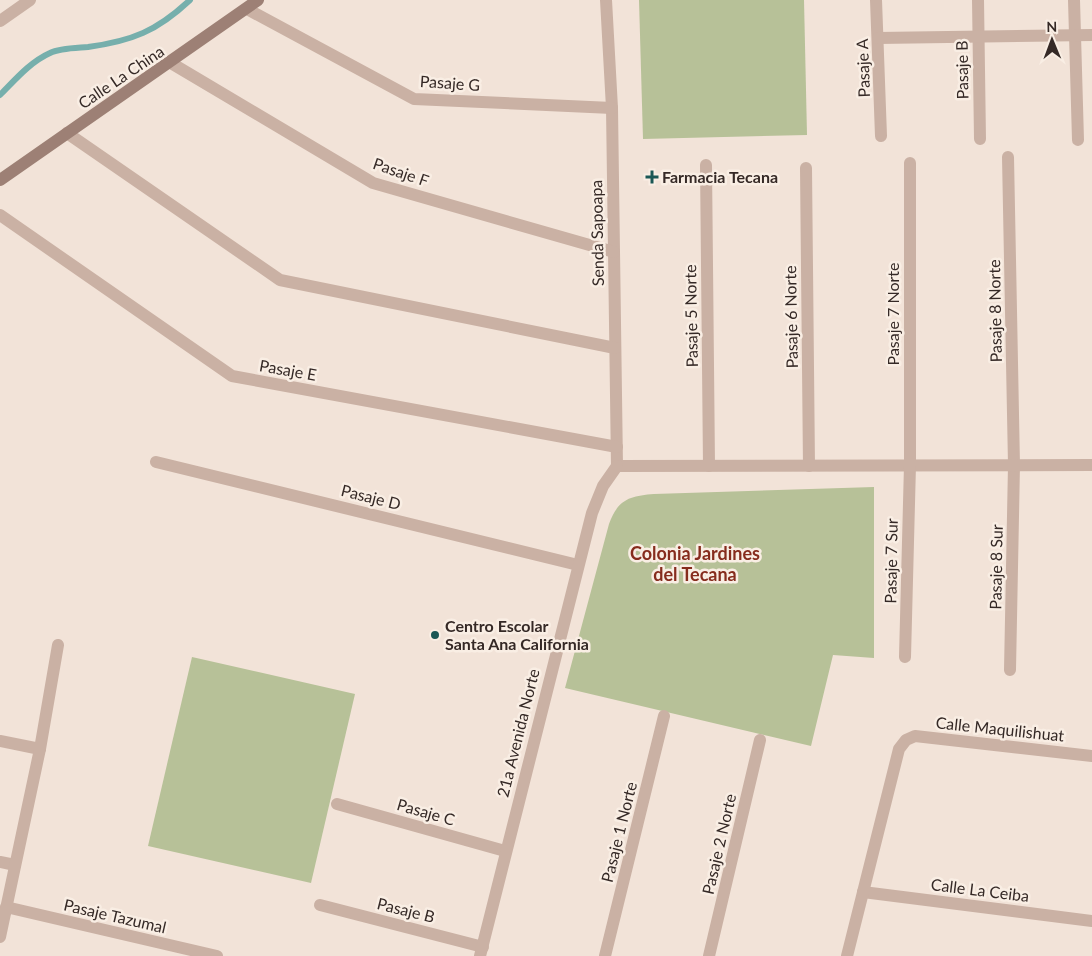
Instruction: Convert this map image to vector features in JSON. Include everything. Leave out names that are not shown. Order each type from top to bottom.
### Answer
[{"type":"main road","name":"Calle La China","points":[[0,180],[171,63],[258,0]]},
{"type":"street","points":[[0,21],[30,0]]},
{"type":"street","name":"Senda Sapoapa","points":[[606,0],[612,108],[617,466]]},
{"type":"street","name":"Pasaje A","points":[[876,0],[881,136]]},
{"type":"street","name":"Pasaje B","points":[[978,0],[980,139]]},
{"type":"street","points":[[1074,0],[1078,140]]},
{"type":"street","name":"Pasaje G","points":[[247,9],[414,98],[612,108]]},
{"type":"street","points":[[878,38],[978,35],[1092,35]]},
{"type":"street","name":"Pasaje F","points":[[171,63],[373,183],[614,252]]},
{"type":"street","points":[[68,134],[280,280],[615,348]]},
{"type":"street","name":"Pasaje 8 Norte","points":[[1008,157],[1014,465]]},
{"type":"street","name":"Pasaje 7 Norte","points":[[910,163],[910,465]]},
{"type":"street","name":"Pasaje 5 Norte","points":[[706,165],[709,466]]},
{"type":"street","name":"Pasaje 6 Norte","points":[[806,168],[809,466]]},
{"type":"street","name":"Pasaje E","points":[[0,214],[232,376],[617,447]]},
{"type":"street","name":"Pasaje D","points":[[156,462],[578,564]]},
{"type":"street","points":[[617,466],[1092,464]]},
{"type":"street","name":"Pasaje 7 Sur","points":[[905,657],[910,465]]},
{"type":"street","name":"Pasaje 8 Sur","points":[[1010,670],[1014,465]]},
{"type":"street","name":"21a Avenida Norte","points":[[482,951],[505,851],[592,513],[603,486],[617,466]]},
{"type":"street","points":[[0,937],[40,749],[58,645]]},
{"type":"street","name":"Pasaje 1 Norte","points":[[605,956],[664,716]]},
{"type":"street","name":"Calle Maquilishuat","points":[[863,892],[899,749],[906,740],[915,736],[1092,756]]},
{"type":"street","name":"Pasaje 2 Norte","points":[[709,956],[760,740]]},
{"type":"street","points":[[0,741],[40,749]]},
{"type":"street","name":"Pasaje C","points":[[337,804],[505,851]]},
{"type":"street","points":[[0,862],[15,865]]},
{"type":"street","points":[[847,956],[863,892]]},
{"type":"street","name":"Calle La Ceiba","points":[[863,892],[1092,921]]},
{"type":"street","name":"Pasaje B","points":[[320,904],[482,951]]},
{"type":"street","name":"Pasaje Tazumal","points":[[6,908],[217,956]]},
{"type":"green space","points":[[639,0],[804,0],[807,135],[643,139]]},
{"type":"green space","points":[[874,487],[874,658],[833,655],[811,746],[565,688],[609,524],[616,509],[626,500],[654,494]]},
{"type":"green space","points":[[192,657],[355,694],[311,883],[148,846]]},
{"type":"waterway","points":[[0,95],[29,66],[50,53],[63,49],[104,45],[131,38],[166,20],[190,0]]},
{"type":"place","name":"Farmacia Tecana","points":[[652,177]]},
{"type":"place","name":"Centro Escolar Santa Ana California","points":[[435,635]]},
{"type":"district","name":"Colonia Jardines del Tecana","points":[[695,564]]}]
